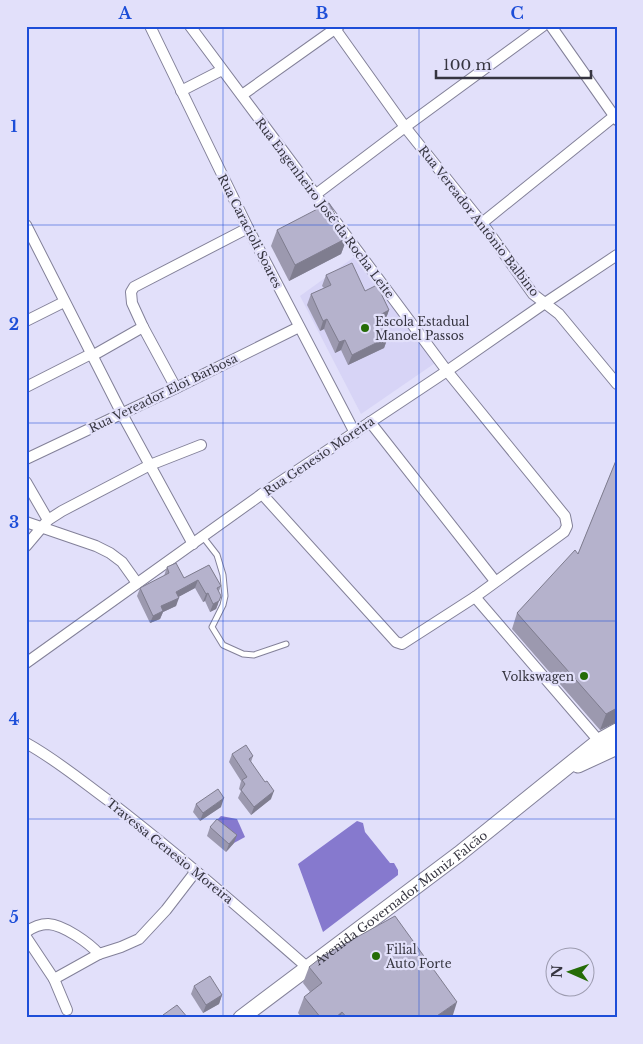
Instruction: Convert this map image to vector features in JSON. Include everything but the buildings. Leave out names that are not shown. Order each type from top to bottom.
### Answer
[{"type":"main road","name":"Avenida Governador Muniz Falcão","points":[[241,1018],[459,854],[599,741],[617,731]]},
{"type":"main road","name":"Avenida Governador Muniz Falcão","points":[[558,775],[617,747]]},
{"type":"street","name":"Rua Caracioli Soares","points":[[150,26],[248,228],[355,433]]},
{"type":"street","name":"Rua Engenheiro José da Rocha Leite","points":[[190,26],[448,371],[564,516],[567,526],[564,532],[495,581]]},
{"type":"street","points":[[315,195],[544,26]]},
{"type":"street","points":[[482,223],[616,116],[551,26]]},
{"type":"street","points":[[242,95],[336,27]]},
{"type":"street","name":"Rua Vereador Antônio Balbino","points":[[336,27],[405,127],[482,223],[533,294],[559,314],[617,384]]},
{"type":"street","points":[[182,91],[222,70]]},
{"type":"street","points":[[26,225],[91,355],[193,544]]},
{"type":"street","points":[[176,388],[143,327],[132,303],[131,292],[134,287],[248,228]]},
{"type":"street","name":"Rua Genesio Moreira","points":[[26,663],[262,494],[448,371],[617,255]]},
{"type":"street","points":[[26,321],[64,302]]},
{"type":"street","points":[[26,388],[143,327]]},
{"type":"street","name":"Rua Vereador Eloi Barbosa","points":[[26,459],[299,327]]},
{"type":"street","points":[[262,494],[396,642],[402,644],[475,597],[495,581],[370,422]]},
{"type":"street","points":[[26,546],[44,524],[62,511],[150,465],[201,444]]},
{"type":"street","points":[[26,482],[44,524]]},
{"type":"street","points":[[26,522],[44,524],[110,553],[122,562],[137,583]]},
{"type":"street","points":[[475,597],[599,741]]},
{"type":"street","name":"Travessa Genesio Moreira","points":[[26,743],[49,756],[135,822],[196,871],[308,968]]},
{"type":"street","points":[[54,979],[99,954],[139,939],[166,910],[196,871]]},
{"type":"street","points":[[26,932],[36,926],[50,924],[70,932],[92,946],[99,954]]},
{"type":"street","points":[[26,938],[54,979],[67,1010]]},
{"type":"lane","points":[[203,537],[217,555],[223,575],[225,596],[223,606],[212,627],[223,645],[243,654],[254,655],[286,644]]},
{"type":"shaded area","name":"Escola Estadual Manoel Passos","points":[[357,255],[438,361],[361,414],[300,296]]},
{"type":"shaded area","points":[[221,816],[237,819],[245,837],[234,843],[220,831],[217,820]]},
{"type":"shaded area","points":[[357,821],[363,823],[365,832],[390,863],[394,863],[398,870],[398,875],[323,932],[298,864]]},
{"type":"place","name":"Escola Estadual Manoel Passos","points":[[365,328]]},
{"type":"place","name":"Volkswagen","points":[[584,676]]},
{"type":"place","name":"Filial Auto Forte","points":[[376,956]]}]
